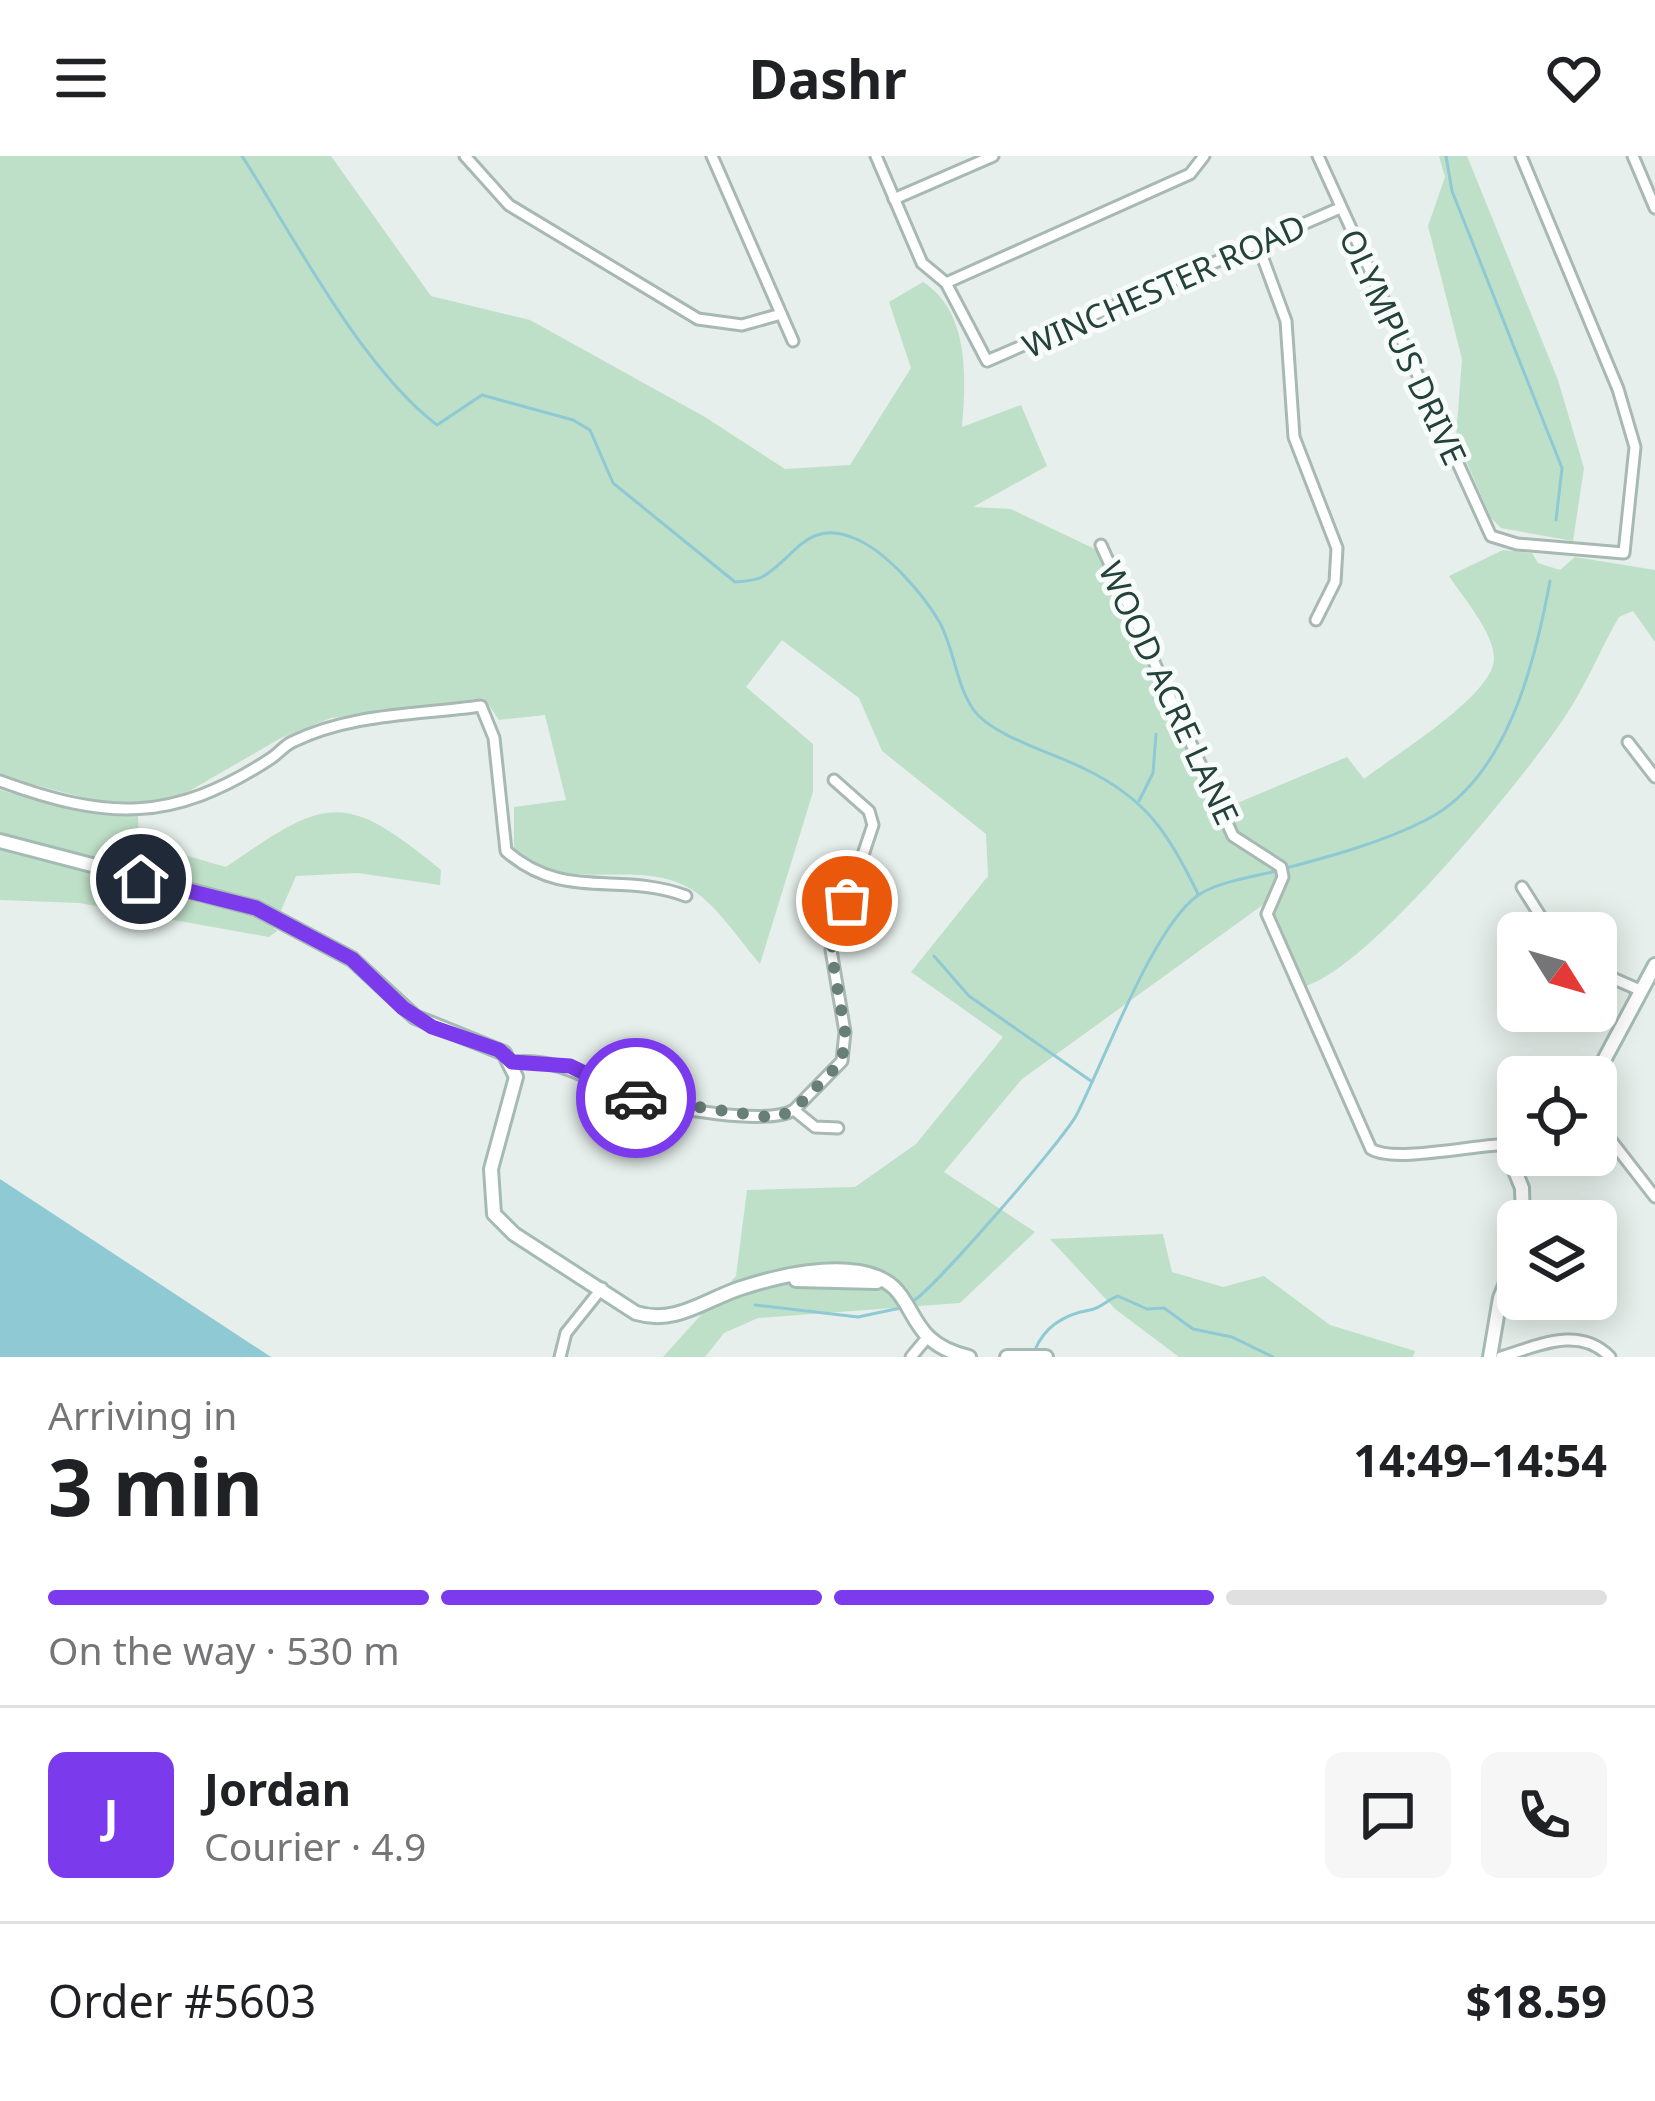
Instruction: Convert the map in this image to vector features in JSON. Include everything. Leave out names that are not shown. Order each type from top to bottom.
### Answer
[{"type":"street","points":[[465,156],[509,205],[698,319],[742,325],[781,314]]},
{"type":"street","points":[[712,156],[793,341]]},
{"type":"street","points":[[876,156],[922,263],[946,283],[1190,174],[1204,156]]},
{"type":"street","points":[[895,199],[993,156]]},
{"type":"street","name":"OLYMPUS DRIVE","points":[[1318,156],[1491,536],[1517,544],[1624,553],[1635,447],[1618,389],[1521,156]]},
{"type":"street","points":[[1633,156],[1655,208]]},
{"type":"street","name":"WINCHESTER ROAD","points":[[946,283],[987,361],[1340,208]]},
{"type":"street","points":[[1258,245],[1286,321],[1294,437],[1337,548],[1334,582],[1316,620]]},
{"type":"street","name":"WOOD ACRE LANE","points":[[1100,545],[1233,836],[1281,867],[1283,877],[1267,914],[1371,1149],[1381,1155],[1497,1145]]},
{"type":"street","points":[[0,781],[37,794],[143,812],[182,804],[271,758],[289,743],[365,718],[481,706],[494,738],[506,851],[520,863],[566,884],[628,882],[686,896]]},
{"type":"street","points":[[1628,742],[1655,777]]},
{"type":"street","points":[[0,842],[256,908],[352,959],[416,1018],[499,1050],[512,1062],[570,1066],[654,1102],[774,1118],[794,1110],[842,1061],[845,1032],[831,950],[873,825],[868,812],[834,780]]},
{"type":"street","points":[[873,825],[889,824]]},
{"type":"street","points":[[1522,887],[1538,912]]},
{"type":"street","points":[[1606,1056],[1655,965]]},
{"type":"street","points":[[1617,980],[1642,991]]},
{"type":"street","points":[[512,1062],[514,1085],[491,1169],[494,1214],[514,1234],[636,1313],[668,1317],[776,1280],[887,1282],[905,1299],[926,1339],[940,1350],[969,1357]]},
{"type":"street","points":[[794,1110],[815,1127],[838,1128]]},
{"type":"street","points":[[1617,1148],[1655,1197]]},
{"type":"street","points":[[560,1357],[566,1333],[602,1288]]},
{"type":"street","points":[[1490,1357],[1497,1311]]},
{"type":"street","points":[[911,1357],[926,1339]]},
{"type":"street","points":[[1501,1357],[1566,1339],[1595,1342],[1610,1357]]},
{"type":"street","points":[[1007,1357],[1046,1357]]},
{"type":"green space","points":[[0,156],[331,156],[431,296],[530,320],[705,417],[785,469],[850,465],[911,368],[889,302],[923,282],[938,295],[957,328],[964,367],[962,427],[1021,405],[1047,466],[973,507],[1011,509],[1097,550],[1216,812],[1347,757],[1364,779],[1460,707],[1489,674],[1494,659],[1483,627],[1449,576],[1503,550],[1532,553],[1538,563],[1560,570],[1575,557],[1655,570],[1655,642],[1633,611],[1619,617],[1574,703],[1518,780],[1405,909],[1332,972],[1305,986],[1273,909],[1264,904],[1022,1079],[944,1172],[1035,1232],[960,1303],[758,1318],[724,1333],[705,1357],[663,1357],[736,1276],[747,1190],[855,1187],[916,1144],[1003,1037],[911,972],[988,876],[986,834],[882,751],[859,698],[782,640],[746,687],[813,744],[813,792],[760,964],[719,914],[691,889],[647,876],[557,871],[514,850],[514,807],[566,800],[545,715],[499,720],[484,698],[331,718],[281,738],[172,801],[101,802],[0,776]]},
{"type":"green space","points":[[1439,156],[1467,156],[1558,380],[1584,468],[1573,541],[1501,528],[1491,518],[1456,438],[1462,359],[1428,226],[1445,177]]},
{"type":"green space","points":[[0,790],[65,808],[138,816],[139,842],[226,867],[313,816],[357,815],[381,826],[441,870],[440,885],[358,873],[296,876],[280,913],[249,900],[0,836]]},
{"type":"green space","points":[[0,846],[256,913],[277,931],[269,937],[79,903],[0,900]]},
{"type":"green space","points":[[1163,1234],[1172,1272],[1223,1287],[1264,1276],[1330,1325],[1415,1351],[1413,1357],[1179,1357],[1115,1309],[1050,1239]]},
{"type":"water","points":[[0,1179],[271,1357],[0,1357]]},
{"type":"waterway","points":[[242,156],[356,336],[409,400],[437,425],[482,395],[573,420],[590,430],[613,483],[735,582],[762,577],[803,543],[825,533],[868,545],[904,575],[933,612],[967,699],[982,719],[1125,793],[1166,836],[1198,894]]},
{"type":"waterway","points":[[1446,156],[1452,191],[1562,468],[1556,520]]},
{"type":"waterway","points":[[1286,868],[1410,828],[1454,801],[1477,777],[1497,748],[1526,682],[1550,581]]},
{"type":"waterway","points":[[1139,801],[1153,773],[1156,734]]},
{"type":"waterway","points":[[913,1301],[971,1243],[1068,1128],[1146,966],[1180,913],[1214,887],[1276,871]]},
{"type":"waterway","points":[[934,956],[969,996],[1091,1081]]},
{"type":"waterway","points":[[1035,1350],[1058,1322],[1118,1296],[1147,1309],[1164,1308],[1193,1329],[1232,1337],[1273,1357]]},
{"type":"waterway","points":[[755,1305],[858,1317],[905,1307]]},
{"type":"way so far","points":[[636,1098],[783,1117],[808,1090],[835,1073],[842,1061],[845,1032],[831,950],[847,901]]},
{"type":"route","points":[[141,879],[256,908],[352,959],[403,1008],[432,1027],[499,1050],[512,1062],[582,1070],[636,1098]]}]
